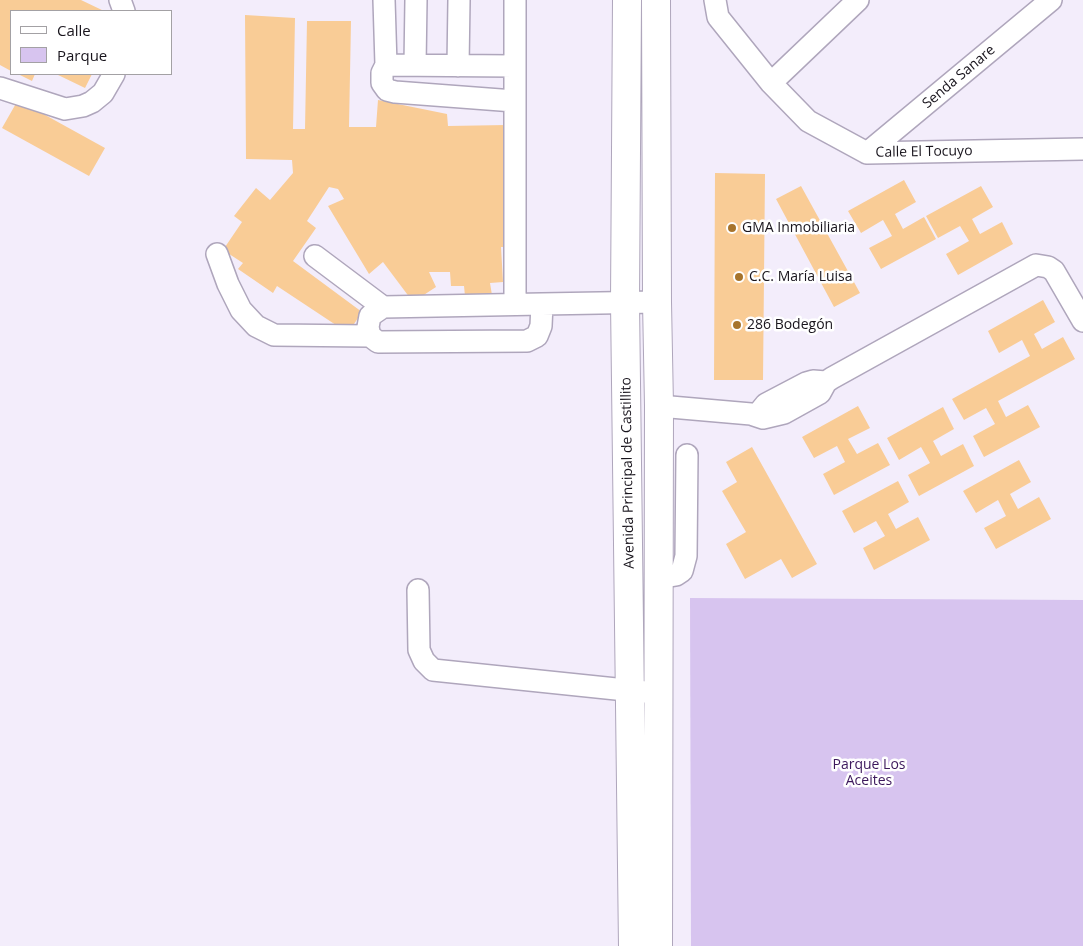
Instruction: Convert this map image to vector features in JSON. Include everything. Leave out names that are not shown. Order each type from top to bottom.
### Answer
[{"type":"main road","name":"Avenida Principal de Castillito","points":[[627,0],[625,302],[633,946]]},
{"type":"main road","name":"Avenida Principal de Castillito","points":[[656,0],[657,302],[660,406],[658,946]]},
{"type":"street","points":[[384,0],[386,65],[382,73],[382,83],[387,90],[514,102]]},
{"type":"street","points":[[415,65],[416,0]]},
{"type":"street","points":[[458,66],[460,0]]},
{"type":"street","points":[[514,0],[515,304]]},
{"type":"street","name":"Calle El Tocuyo","points":[[715,0],[718,17],[771,83],[808,121],[867,153],[1083,149]]},
{"type":"street","points":[[771,83],[858,0]]},
{"type":"street","name":"Senda Sanare","points":[[867,153],[1051,0]]},
{"type":"street","points":[[386,65],[514,66]]},
{"type":"street","points":[[0,88],[66,109],[84,106],[92,102],[103,93],[113,75]]},
{"type":"street","points":[[217,254],[228,284],[241,310],[256,326],[274,335],[370,336],[378,342],[527,341],[537,336],[542,326],[542,304]]},
{"type":"street","points":[[315,256],[383,307]]},
{"type":"street","points":[[660,406],[757,415],[766,404],[806,383],[813,381],[826,382],[1036,265],[1048,267],[1054,271],[1083,321]]},
{"type":"street","points":[[370,336],[368,327],[370,316],[383,307],[657,302]]},
{"type":"street","points":[[658,578],[676,576],[682,571],[686,556],[687,454]]},
{"type":"street","points":[[418,590],[418,650],[424,661],[433,670],[506,679],[631,689],[658,694]]},
{"type":"green space","name":"Parque Los Aceites","points":[[690,598],[1083,600],[1083,946],[691,946]]},
{"type":"building","points":[[0,0],[81,0],[102,10],[10,10],[10,70],[0,65]]},
{"type":"building","points":[[245,15],[295,18],[293,129],[305,129],[307,21],[351,21],[349,127],[376,127],[378,100],[447,114],[448,126],[506,125],[508,247],[501,247],[503,282],[490,283],[492,295],[465,296],[464,286],[451,286],[450,272],[429,272],[436,287],[413,302],[383,262],[369,274],[328,206],[344,199],[338,189],[329,187],[307,221],[316,228],[293,261],[362,312],[348,333],[277,286],[273,293],[238,269],[243,263],[223,250],[242,222],[234,216],[256,188],[270,200],[293,173],[292,160],[246,159]]},
{"type":"building","points":[[20,75],[35,75],[32,81]]},
{"type":"building","points":[[58,75],[92,75],[85,88]]},
{"type":"building","points":[[18,100],[105,148],[89,176],[2,128]]},
{"type":"building","name":"C.C. María Luisa","points":[[715,173],[765,174],[763,380],[714,380]]},
{"type":"building","points":[[904,180],[916,202],[895,214],[903,229],[924,217],[936,239],[881,269],[869,248],[892,236],[883,220],[861,233],[848,211]]},
{"type":"building","points":[[801,186],[860,293],[834,307],[776,199]]},
{"type":"building","points":[[981,186],[993,207],[972,219],[980,234],[1002,222],[1013,244],[958,275],[946,254],[969,241],[960,226],[938,238],[926,216]]},
{"type":"building","points":[[1043,300],[1055,322],[1034,334],[1042,349],[1063,337],[1075,359],[998,401],[1006,417],[1028,405],[1040,427],[984,457],[973,436],[995,424],[986,408],[964,420],[952,399],[1030,356],[1022,340],[999,353],[988,331]]},
{"type":"building","points":[[858,406],[870,428],[848,439],[857,454],[878,443],[890,465],[834,495],[823,474],[845,462],[837,446],[814,458],[802,437]]},
{"type":"building","points":[[943,407],[954,429],[933,441],[941,456],[963,444],[974,466],[919,496],[908,475],[930,463],[921,447],[899,460],[887,438]]},
{"type":"building","points":[[752,447],[817,564],[792,578],[781,559],[745,579],[726,544],[746,532],[722,491],[737,482],[726,462]]},
{"type":"building","points":[[1019,460],[1031,482],[1010,494],[1018,509],[1039,497],[1051,519],[996,549],[984,528],[1006,516],[998,500],[976,513],[963,491]]},
{"type":"building","points":[[898,481],[909,502],[888,514],[896,529],[918,517],[930,540],[874,570],[863,548],[885,536],[876,521],[854,533],[842,511]]},
{"type":"place","name":"GMA Inmobiliaria","points":[[732,228]]},
{"type":"place","name":"C.C. María Luisa","points":[[739,277]]},
{"type":"place","name":"286 Bodegón","points":[[737,325]]}]
